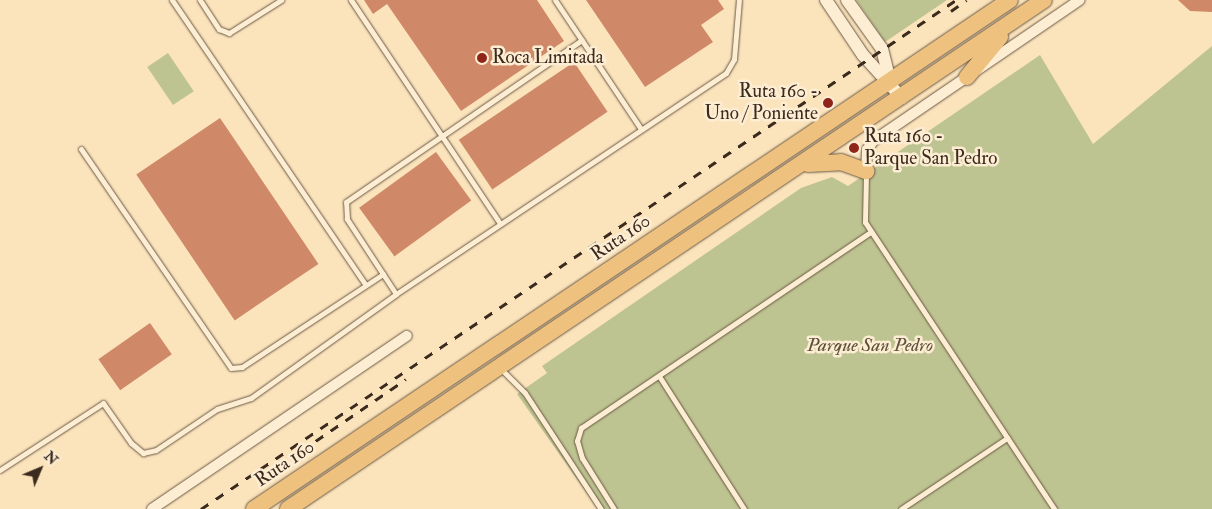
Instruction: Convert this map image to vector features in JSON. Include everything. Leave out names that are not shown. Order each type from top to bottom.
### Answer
[{"type":"highway","name":"Ruta 160","points":[[254,509],[1010,0]]},
{"type":"highway","name":"Ruta 160","points":[[288,509],[902,98],[1044,0]]},
{"type":"highway","points":[[967,77],[1013,21]]},
{"type":"highway","points":[[801,166],[833,162],[866,171]]},
{"type":"street","points":[[826,0],[867,60],[890,80],[902,98]]},
{"type":"street","points":[[847,0],[882,50],[890,80]]},
{"type":"street","points":[[866,171],[867,150],[873,141],[1080,0]]},
{"type":"street","points":[[152,509],[407,336]]},
{"type":"lane","points":[[172,0],[365,284]]},
{"type":"lane","points":[[200,0],[219,29],[229,33],[281,0]]},
{"type":"lane","points":[[351,0],[500,223]]},
{"type":"lane","points":[[555,0],[641,130]]},
{"type":"lane","points":[[0,470],[103,403],[131,443],[143,453],[156,450],[217,409],[251,398],[396,294],[730,68],[739,0]]},
{"type":"lane","points":[[396,294],[347,219],[345,205],[441,135],[582,40]]},
{"type":"lane","points":[[81,149],[231,368],[242,367],[365,284],[383,274]]},
{"type":"lane","points":[[866,171],[865,222],[1054,509]]},
{"type":"lane","points":[[614,509],[582,458],[577,441],[581,428],[871,232]]},
{"type":"lane","points":[[499,367],[525,393],[601,509]]},
{"type":"lane","points":[[659,376],[744,509]]},
{"type":"lane","points":[[901,509],[1007,438]]},
{"type":"green space","points":[[856,0],[947,0],[885,42]]},
{"type":"green space","name":"Parque San Pedro","points":[[1212,46],[1212,509],[598,509],[517,394],[547,373],[542,366],[801,188],[832,177],[848,186],[1040,55],[1093,144]]},
{"type":"green space","points":[[168,53],[194,91],[173,105],[147,67]]},
{"type":"building","name":"Roca Limitada","points":[[364,0],[537,0],[564,41],[461,111],[387,4],[373,14]]},
{"type":"building","points":[[586,0],[718,0],[724,9],[701,25],[713,42],[645,87]]},
{"type":"building","points":[[1178,0],[1212,0],[1212,12],[1190,11]]},
{"type":"building","points":[[574,62],[608,112],[492,189],[459,140]]},
{"type":"building","points":[[220,118],[318,264],[235,320],[136,174]]},
{"type":"building","points":[[436,152],[471,201],[394,256],[359,208]]},
{"type":"building","points":[[150,323],[172,354],[120,390],[98,359]]},
{"type":"railway","points":[[201,509],[956,0]]},
{"type":"railway","points":[[951,11],[967,0]]},
{"type":"railway","points":[[301,451],[406,379]]},
{"type":"place","name":"Roca Limitada","points":[[482,58]]},
{"type":"place","name":"Ruta 160 - Uno / Poniente","points":[[828,103]]},
{"type":"place","name":"Ruta 160 - Parque San Pedro","points":[[854,148]]}]
